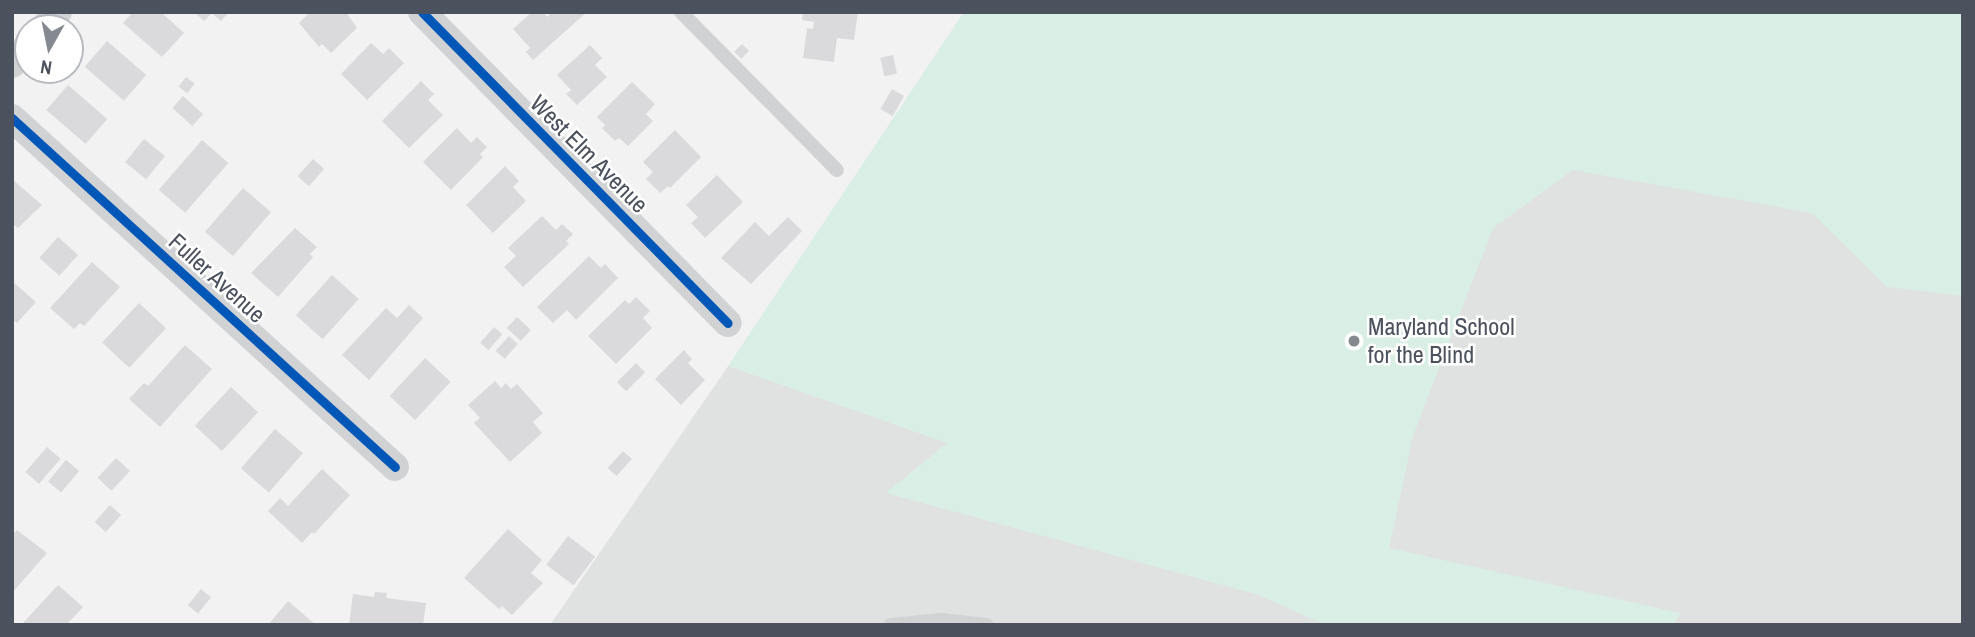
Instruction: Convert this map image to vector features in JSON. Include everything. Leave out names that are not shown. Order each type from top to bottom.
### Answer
[{"type":"street","name":"West Elm Avenue","points":[[422,12],[728,323]]},
{"type":"street","name":"Fuller Avenue","points":[[12,118],[395,467]]},
{"type":"lane","points":[[681,12],[836,170]]},
{"type":"lane","points":[[891,625],[942,620],[987,625]]},
{"type":"shaded area","name":"Maryland School for the Blind","points":[[964,12],[1963,12],[1963,625],[550,625],[762,317]]},
{"type":"green space","points":[[964,12],[1963,12],[1963,296],[1887,287],[1812,213],[1573,170],[1493,228],[1413,436],[1389,548],[1680,613],[1674,625],[1325,625],[1259,595],[886,493],[947,443],[728,366]]},
{"type":"building","points":[[133,12],[161,12],[184,33],[162,57],[123,23]]},
{"type":"building","points":[[194,12],[229,12],[221,21],[212,13],[204,21]]},
{"type":"building","points":[[310,12],[346,12],[357,28],[331,53],[322,44],[319,47],[299,23]]},
{"type":"building","points":[[532,12],[543,12],[547,17],[552,12],[587,12],[533,60],[526,52],[530,48],[513,29]]},
{"type":"building","points":[[803,12],[858,12],[854,40],[837,38],[834,62],[803,58],[807,28],[813,29],[814,22],[802,20]]},
{"type":"building","points":[[107,41],[146,75],[124,101],[85,67]]},
{"type":"building","points":[[371,43],[383,54],[389,48],[404,63],[367,100],[341,74]]},
{"type":"building","points":[[742,44],[749,51],[741,59],[734,52]]},
{"type":"building","points":[[590,45],[602,58],[595,65],[607,77],[577,105],[566,94],[571,90],[557,75]]},
{"type":"building","points":[[893,55],[897,74],[884,76],[880,58]]},
{"type":"building","points":[[186,77],[195,84],[187,93],[179,86]]},
{"type":"building","points":[[421,81],[434,94],[428,100],[443,115],[409,148],[382,121]]},
{"type":"building","points":[[632,82],[655,104],[646,114],[653,121],[628,146],[619,138],[615,141],[602,128],[605,125],[597,117]]},
{"type":"building","points":[[68,85],[107,119],[86,144],[46,110]]},
{"type":"building","points":[[892,89],[904,96],[893,116],[880,109]]},
{"type":"building","points":[[183,96],[203,114],[192,126],[172,108]]},
{"type":"building","points":[[457,128],[471,143],[477,137],[487,147],[480,154],[483,157],[451,190],[423,162]]},
{"type":"building","points":[[675,130],[701,157],[670,188],[668,186],[660,193],[646,179],[653,172],[643,162]]},
{"type":"building","points":[[144,139],[165,156],[146,179],[125,162]]},
{"type":"building","points":[[202,140],[228,163],[185,213],[159,190]]},
{"type":"building","points":[[313,159],[324,169],[309,186],[298,176]]},
{"type":"building","points":[[505,166],[519,181],[513,187],[526,201],[493,233],[466,205]]},
{"type":"building","points":[[717,175],[743,202],[705,238],[691,223],[698,217],[686,205]]},
{"type":"building","points":[[12,179],[42,205],[18,228],[12,223]]},
{"type":"building","points":[[243,188],[271,212],[233,256],[205,232]]},
{"type":"building","points":[[542,216],[556,230],[562,224],[573,234],[566,241],[569,244],[523,287],[504,267],[516,256],[508,248]]},
{"type":"building","points":[[788,217],[802,231],[751,284],[721,258],[755,222],[769,236]]},
{"type":"building","points":[[295,228],[317,247],[310,254],[313,257],[278,297],[251,273]]},
{"type":"building","points":[[58,237],[78,255],[59,276],[39,258]]},
{"type":"building","points":[[589,256],[601,268],[605,264],[618,278],[576,320],[567,310],[553,323],[537,307]]},
{"type":"building","points":[[92,262],[120,287],[84,326],[80,323],[74,329],[50,308]]},
{"type":"building","points":[[332,275],[359,299],[323,339],[296,315]]},
{"type":"building","points":[[12,281],[36,302],[17,323],[12,319]]},
{"type":"building","points":[[636,297],[650,311],[643,318],[652,328],[616,364],[588,336],[625,300],[629,304]]},
{"type":"building","points":[[139,303],[166,328],[129,368],[102,342]]},
{"type":"building","points":[[409,305],[423,318],[369,380],[342,355],[386,308],[397,318]]},
{"type":"building","points":[[517,317],[531,330],[521,341],[507,328]]},
{"type":"building","points":[[494,327],[502,334],[489,350],[480,343]]},
{"type":"building","points":[[509,336],[518,344],[505,359],[496,351]]},
{"type":"building","points":[[185,345],[212,369],[160,427],[129,399],[144,383],[148,386]]},
{"type":"building","points":[[684,350],[692,359],[688,363],[705,380],[681,405],[655,379]]},
{"type":"building","points":[[425,358],[451,382],[415,420],[390,396]]},
{"type":"building","points":[[636,363],[645,372],[626,391],[617,382]]},
{"type":"building","points":[[495,381],[501,388],[506,383],[511,389],[517,384],[543,413],[533,422],[542,433],[510,462],[474,423],[480,418],[468,405]]},
{"type":"building","points":[[231,387],[258,412],[222,451],[195,426]]},
{"type":"building","points":[[275,429],[303,453],[269,493],[241,468]]},
{"type":"building","points":[[47,447],[61,459],[39,484],[25,472]]},
{"type":"building","points":[[623,451],[632,459],[617,476],[608,468]]},
{"type":"building","points":[[116,458],[130,471],[111,491],[98,478]]},
{"type":"building","points":[[66,460],[79,471],[61,492],[48,481]]},
{"type":"building","points":[[322,469],[350,495],[314,534],[312,532],[302,543],[268,511],[280,498],[288,506]]},
{"type":"building","points":[[110,505],[121,515],[106,532],[95,522]]},
{"type":"building","points":[[508,529],[542,560],[531,573],[543,583],[512,615],[502,606],[499,609],[464,578]]},
{"type":"building","points":[[17,530],[47,553],[12,593],[12,536]]},
{"type":"building","points":[[568,536],[595,556],[573,585],[546,565]]},
{"type":"building","points":[[58,585],[83,607],[66,625],[25,625],[23,623]]},
{"type":"building","points":[[201,589],[211,597],[198,614],[188,605]]},
{"type":"building","points":[[375,592],[387,593],[386,598],[426,603],[423,625],[349,625],[353,594],[374,597]]},
{"type":"building","points":[[288,601],[316,625],[268,625]]},
{"type":"cycle path","points":[[422,12],[728,323]]},
{"type":"cycle path","points":[[12,118],[395,467]]},
{"type":"place","name":"Maryland School for the Blind","points":[[1354,341]]}]
